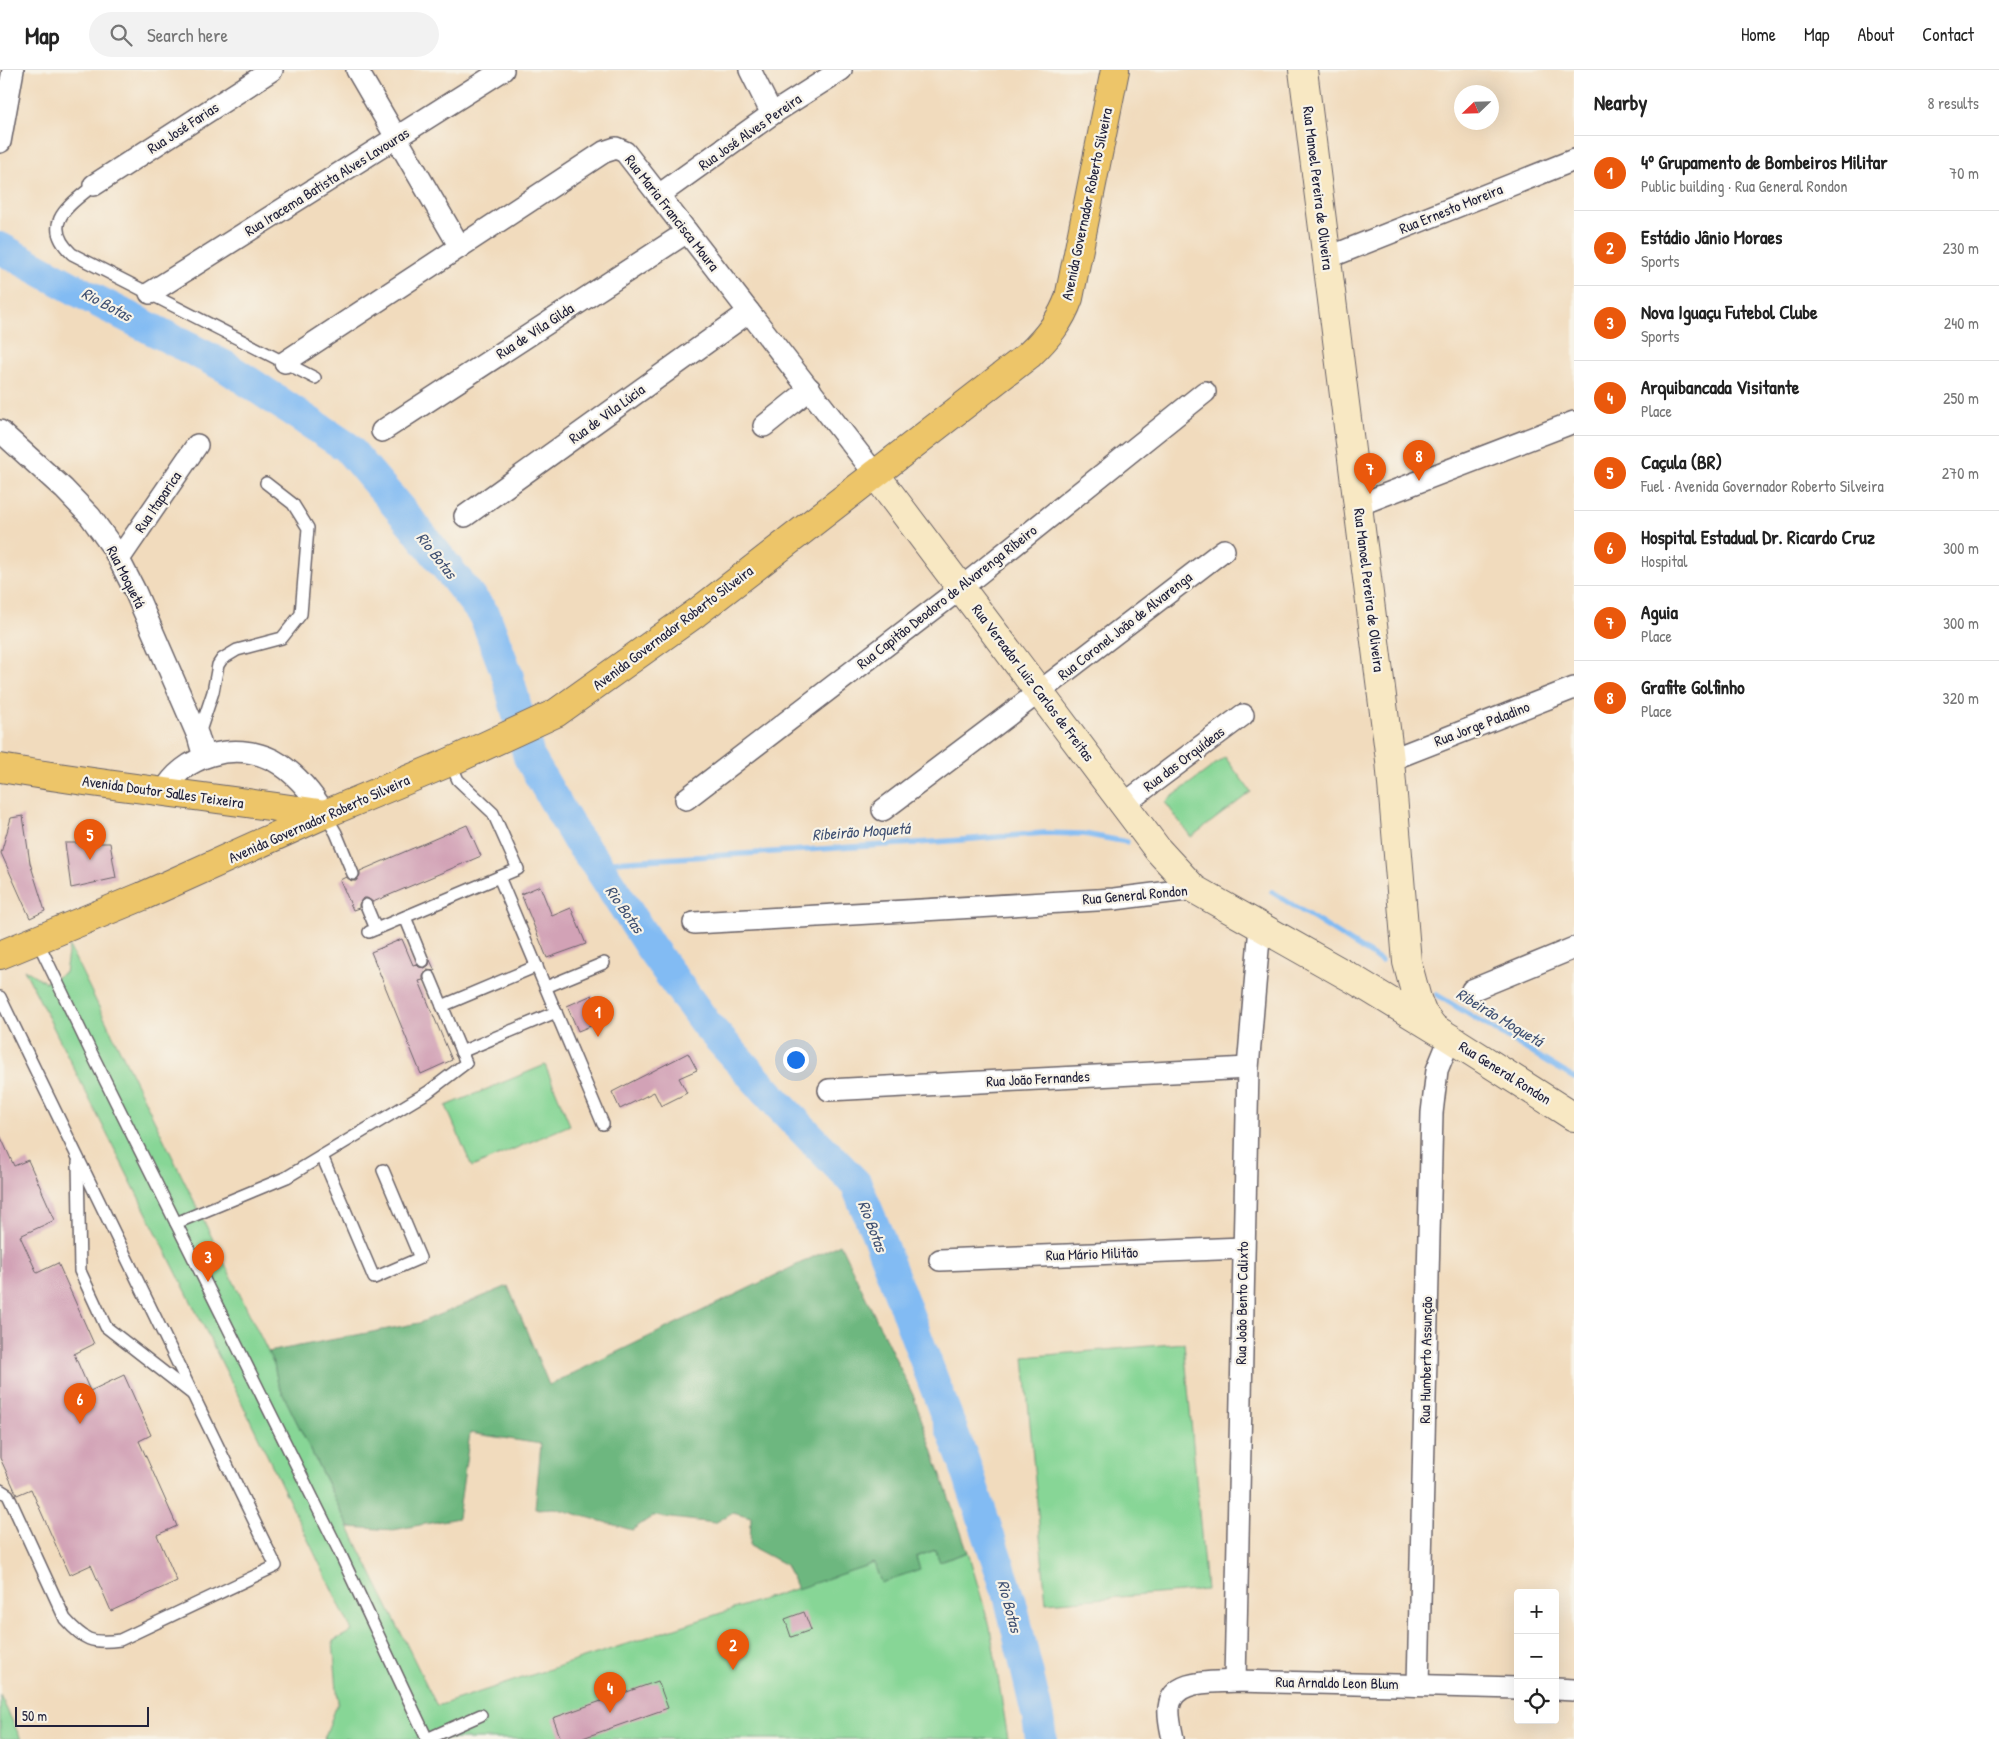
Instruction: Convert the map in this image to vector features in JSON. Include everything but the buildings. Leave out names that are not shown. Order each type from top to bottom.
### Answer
[{"type":"main road","name":"Avenida Governador Roberto Silveira","points":[[0,955],[450,762],[556,713],[696,613],[1029,355],[1044,342],[1061,318],[1068,298],[1115,70]]},
{"type":"main road","name":"Avenida Doutor Salles Teixeira","points":[[0,768],[163,793],[325,814]]},
{"type":"main road","points":[[250,849],[259,831],[259,820],[252,804]]},
{"type":"street","points":[[0,142],[4,95],[13,70]]},
{"type":"street","name":"Rua José Farias","points":[[94,185],[272,70]]},
{"type":"street","points":[[357,70],[460,247]]},
{"type":"street","name":"Rua Iracema Batista Alves Lavouras","points":[[150,293],[503,70]]},
{"type":"street","points":[[750,70],[772,114]]},
{"type":"street","name":"Rua José Alves Pereira","points":[[659,195],[772,114],[841,70]]},
{"type":"street","name":"Rua Manoel Pereira de Oliveira","points":[[1303,70],[1390,760],[1407,962],[1416,999],[1426,1019],[1441,1033]]},
{"type":"street","name":"Rua Maria Francisca Moura","points":[[285,362],[604,152],[612,149],[625,152],[875,474]]},
{"type":"street","name":"Rua Ernesto Moreira","points":[[1327,258],[1574,160]]},
{"type":"street","name":"Rua de Vila Gilda","points":[[382,431],[687,232]]},
{"type":"street","name":"Rua de Vila Lúcia","points":[[465,516],[750,312]]},
{"type":"street","points":[[764,426],[810,389]]},
{"type":"street","name":"Rua Capitão Deodoro de Alvarenga Ribeiro","points":[[686,798],[961,588],[1205,392]]},
{"type":"street","points":[[1358,505],[1574,422]]},
{"type":"street","name":"Rua Moquetá","points":[[0,431],[36,461],[74,499],[99,528],[119,559],[198,736],[204,757]]},
{"type":"street","name":"Rua Itaparica","points":[[119,559],[197,445]]},
{"type":"street","name":"Rua Vereador Luiz Carlos de Freitas","points":[[875,474],[1158,850],[1194,889]]},
{"type":"street","name":"Rua Coronel João de Alvarenga","points":[[883,810],[1224,550]]},
{"type":"street","name":"Rua Jorge Paladino","points":[[1390,760],[1574,688]]},
{"type":"street","name":"Rua das Orquídeas","points":[[1124,804],[1243,714]]},
{"type":"street","points":[[163,793],[179,772],[204,757],[217,753],[238,752],[257,754],[272,760],[288,770],[305,787],[325,814]]},
{"type":"street","name":"Rua General Rondon","points":[[694,923],[1114,899],[1194,889],[1355,980],[1574,1117]]},
{"type":"street","name":"Rua João Bento Calixto","points":[[1235,1681],[1248,1068],[1260,926]]},
{"type":"street","points":[[1472,990],[1574,948]]},
{"type":"street","points":[[1355,980],[1369,982],[1384,980],[1396,973],[1407,962]]},
{"type":"street","name":"Rua Humberto Assunção","points":[[1418,1685],[1432,1113],[1441,1033]]},
{"type":"street","name":"Rua João Fernandes","points":[[829,1090],[1248,1068]]},
{"type":"street","name":"Rua Mário Militão","points":[[940,1260],[1243,1248]]},
{"type":"street","name":"Rua Arnaldo Leon Blum","points":[[1172,1739],[1169,1708],[1172,1697],[1176,1691],[1192,1684],[1235,1681],[1514,1688]]},
{"type":"street","points":[[1559,1689],[1574,1690]]},
{"type":"lane","points":[[94,185],[60,216],[57,228],[62,243],[72,254],[315,378]]},
{"type":"lane","points":[[198,736],[213,692],[218,665],[222,659],[237,650],[282,638],[301,614],[308,528],[292,504],[266,483]]},
{"type":"lane","points":[[366,905],[373,931],[518,869],[492,813],[458,780],[450,762]]},
{"type":"lane","points":[[325,814],[336,833],[353,874]]},
{"type":"lane","points":[[499,877],[603,1124]]},
{"type":"lane","points":[[405,917],[423,961]]},
{"type":"lane","points":[[37,940],[338,1549],[427,1739],[481,1715]]},
{"type":"lane","points":[[546,987],[604,963]]},
{"type":"lane","points":[[442,1006],[537,966]]},
{"type":"lane","points":[[176,1223],[287,1177],[436,1086],[466,1063],[430,977]]},
{"type":"lane","points":[[0,997],[276,1566],[120,1640],[100,1643],[80,1636],[65,1619],[8,1495],[0,1490]]},
{"type":"lane","points":[[461,1052],[556,1012]]},
{"type":"lane","points":[[322,1156],[374,1278],[420,1258],[383,1170]]},
{"type":"lane","points":[[78,1158],[80,1271],[106,1327],[195,1396]]},
{"type":"green space","points":[[1225,757],[1251,792],[1191,837],[1165,802]]},
{"type":"green space","points":[[69,946],[274,1364],[278,1384],[437,1706],[874,1563],[881,1582],[919,1568],[916,1557],[935,1550],[940,1561],[968,1552],[990,1627],[1008,1739],[324,1739],[338,1702],[333,1641],[352,1631],[241,1401],[24,969],[45,982],[65,973]]},
{"type":"green space","points":[[545,1065],[570,1125],[472,1167],[446,1106]]},
{"type":"green space","points":[[840,1244],[913,1395],[968,1552],[940,1562],[935,1550],[916,1557],[920,1569],[881,1583],[874,1563],[797,1589],[786,1565],[750,1546],[751,1517],[733,1512],[715,1523],[653,1516],[632,1530],[555,1508],[535,1509],[541,1444],[470,1433],[458,1518],[393,1530],[349,1527],[278,1384],[274,1364],[268,1352],[419,1323],[508,1286],[549,1385]]},
{"type":"green space","points":[[1184,1343],[1206,1590],[1046,1603],[1024,1357]]},
{"type":"green space","points":[[0,1695],[21,1739],[0,1739]]},
{"type":"waterway","name":"Rio Botas","points":[[0,248],[93,299],[226,367],[347,447],[415,527],[485,616],[508,677],[529,757],[577,839],[596,863],[651,948],[706,1024],[779,1105],[856,1184],[878,1236],[964,1462],[1010,1599],[1038,1718],[1041,1739]]},
{"type":"waterway","name":"Ribeirão Moquetá","points":[[596,863],[949,841],[1044,833],[1084,834],[1127,842]]},
{"type":"waterway","name":"Ribeirão Moquetá","points":[[1272,892],[1381,961]]},
{"type":"waterway","name":"Ribeirão Moquetá","points":[[1437,995],[1574,1078]]},
{"type":"place","name":"Grafite Golfinho","points":[[1419,481]]},
{"type":"place","name":"Aguia","points":[[1370,494]]},
{"type":"place","name":"Caçula (BR)","points":[[90,860]]},
{"type":"place","name":"4º Grupamento de Bombeiros Militar","points":[[598,1037]]},
{"type":"place","name":"Nova Iguaçu Futebol Clube","points":[[208,1282]]},
{"type":"place","name":"Hospital Estadual Dr. Ricardo Cruz","points":[[80,1424]]},
{"type":"place","name":"Estádio Jânio Moraes","points":[[733,1670]]},
{"type":"place","name":"Arquibancada Visitante","points":[[610,1713]]}]
